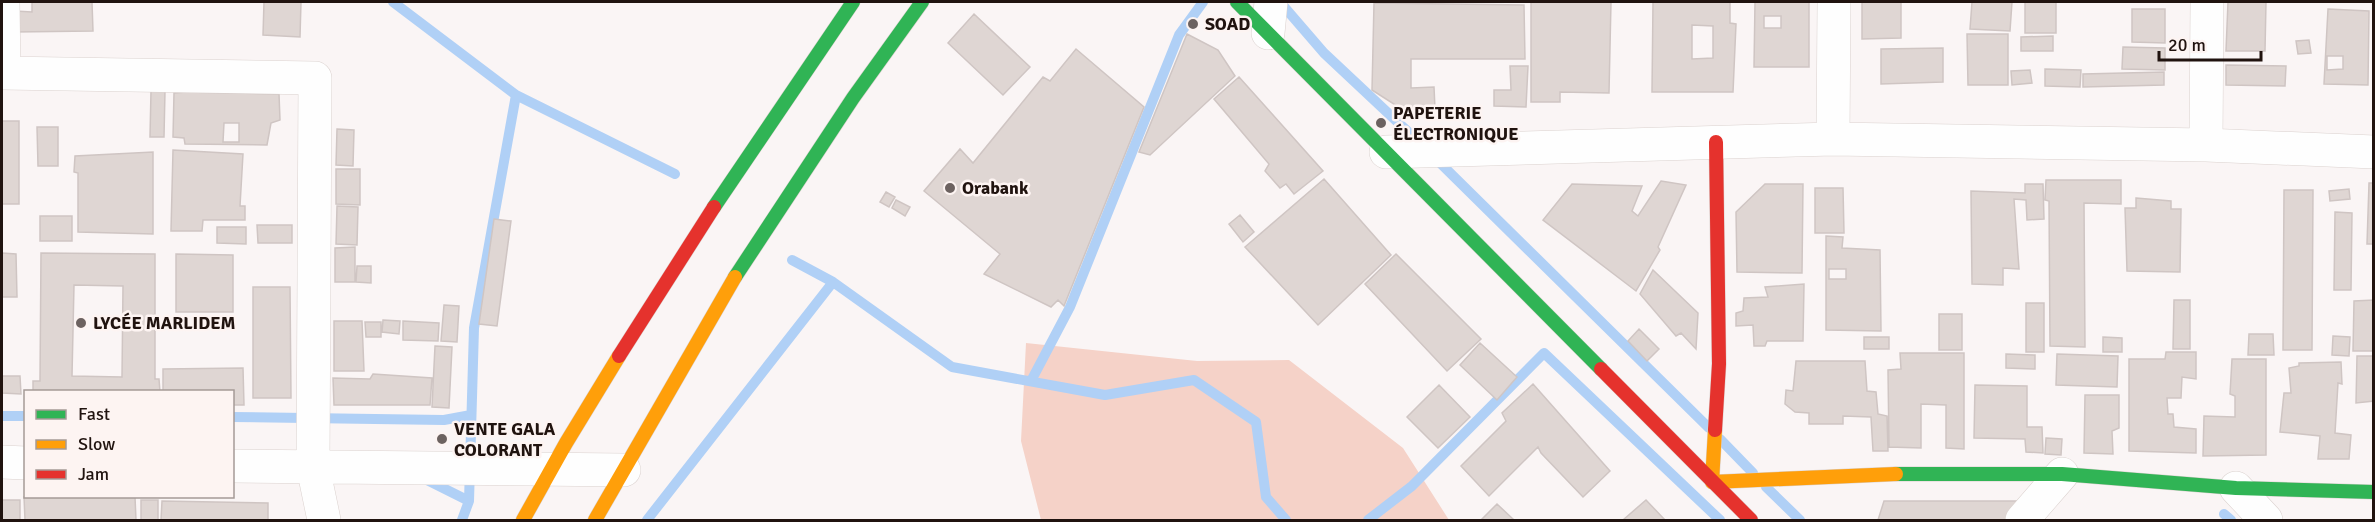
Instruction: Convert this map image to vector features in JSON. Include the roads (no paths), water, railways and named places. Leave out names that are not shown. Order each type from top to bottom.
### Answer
[{"type":"main road","points":[[523,520],[549,469],[679,261],[807,66],[853,2]]},
{"type":"main road","points":[[595,520],[726,291],[853,98],[922,2]]},
{"type":"main road","points":[[1237,2],[1269,17],[1386,152],[1750,520]]},
{"type":"main road","points":[[1712,482],[1719,364],[1716,142]]},
{"type":"main road","points":[[1712,482],[1902,474],[2062,474],[2236,488],[2373,492]]},
{"type":"street","points":[[3,2],[3,73],[315,78],[313,467],[324,520]]},
{"type":"street","points":[[1833,139],[1834,2]]},
{"type":"street","points":[[2206,145],[2207,2]]},
{"type":"street","points":[[1386,152],[1833,139],[2206,145],[2373,152]]},
{"type":"street","points":[[2,462],[24,463]]},
{"type":"street","points":[[234,466],[624,470]]},
{"type":"street","points":[[2022,520],[2062,474]]},
{"type":"street","points":[[2236,488],[2266,520]]},
{"type":"waterway","points":[[393,2],[516,95],[675,174]]},
{"type":"waterway","points":[[1031,381],[1070,307],[1179,35],[1203,2]]},
{"type":"waterway","points":[[1280,2],[1324,53],[1421,144]]},
{"type":"waterway","points":[[462,520],[469,501],[474,328],[516,95]]},
{"type":"waterway","points":[[1434,157],[1709,428]]},
{"type":"waterway","points":[[792,260],[833,282],[952,367],[1105,395],[1194,380],[1256,422],[1266,497],[1286,520]]},
{"type":"waterway","points":[[647,520],[833,282]]},
{"type":"waterway","points":[[1368,520],[1412,486],[1544,353],[1720,520]]},
{"type":"waterway","points":[[234,417],[444,420],[471,415]]},
{"type":"waterway","points":[[2,416],[24,416]]},
{"type":"waterway","points":[[1720,439],[1753,473]]},
{"type":"waterway","points":[[425,479],[469,501]]},
{"type":"waterway","points":[[1766,487],[1800,520]]},
{"type":"waterway","points":[[2224,514],[2231,520]]},
{"type":"place","name":"SOAD","points":[[1193,24]]},
{"type":"place","name":"PAPETERIE ÉLECTRONIQUE","points":[[1381,123]]},
{"type":"place","name":"Orabank","points":[[950,188]]},
{"type":"place","name":"LYCÉE MARLIDEM","points":[[81,323]]},
{"type":"place","name":"VENTE GALA COLORANT","points":[[442,439]]}]
